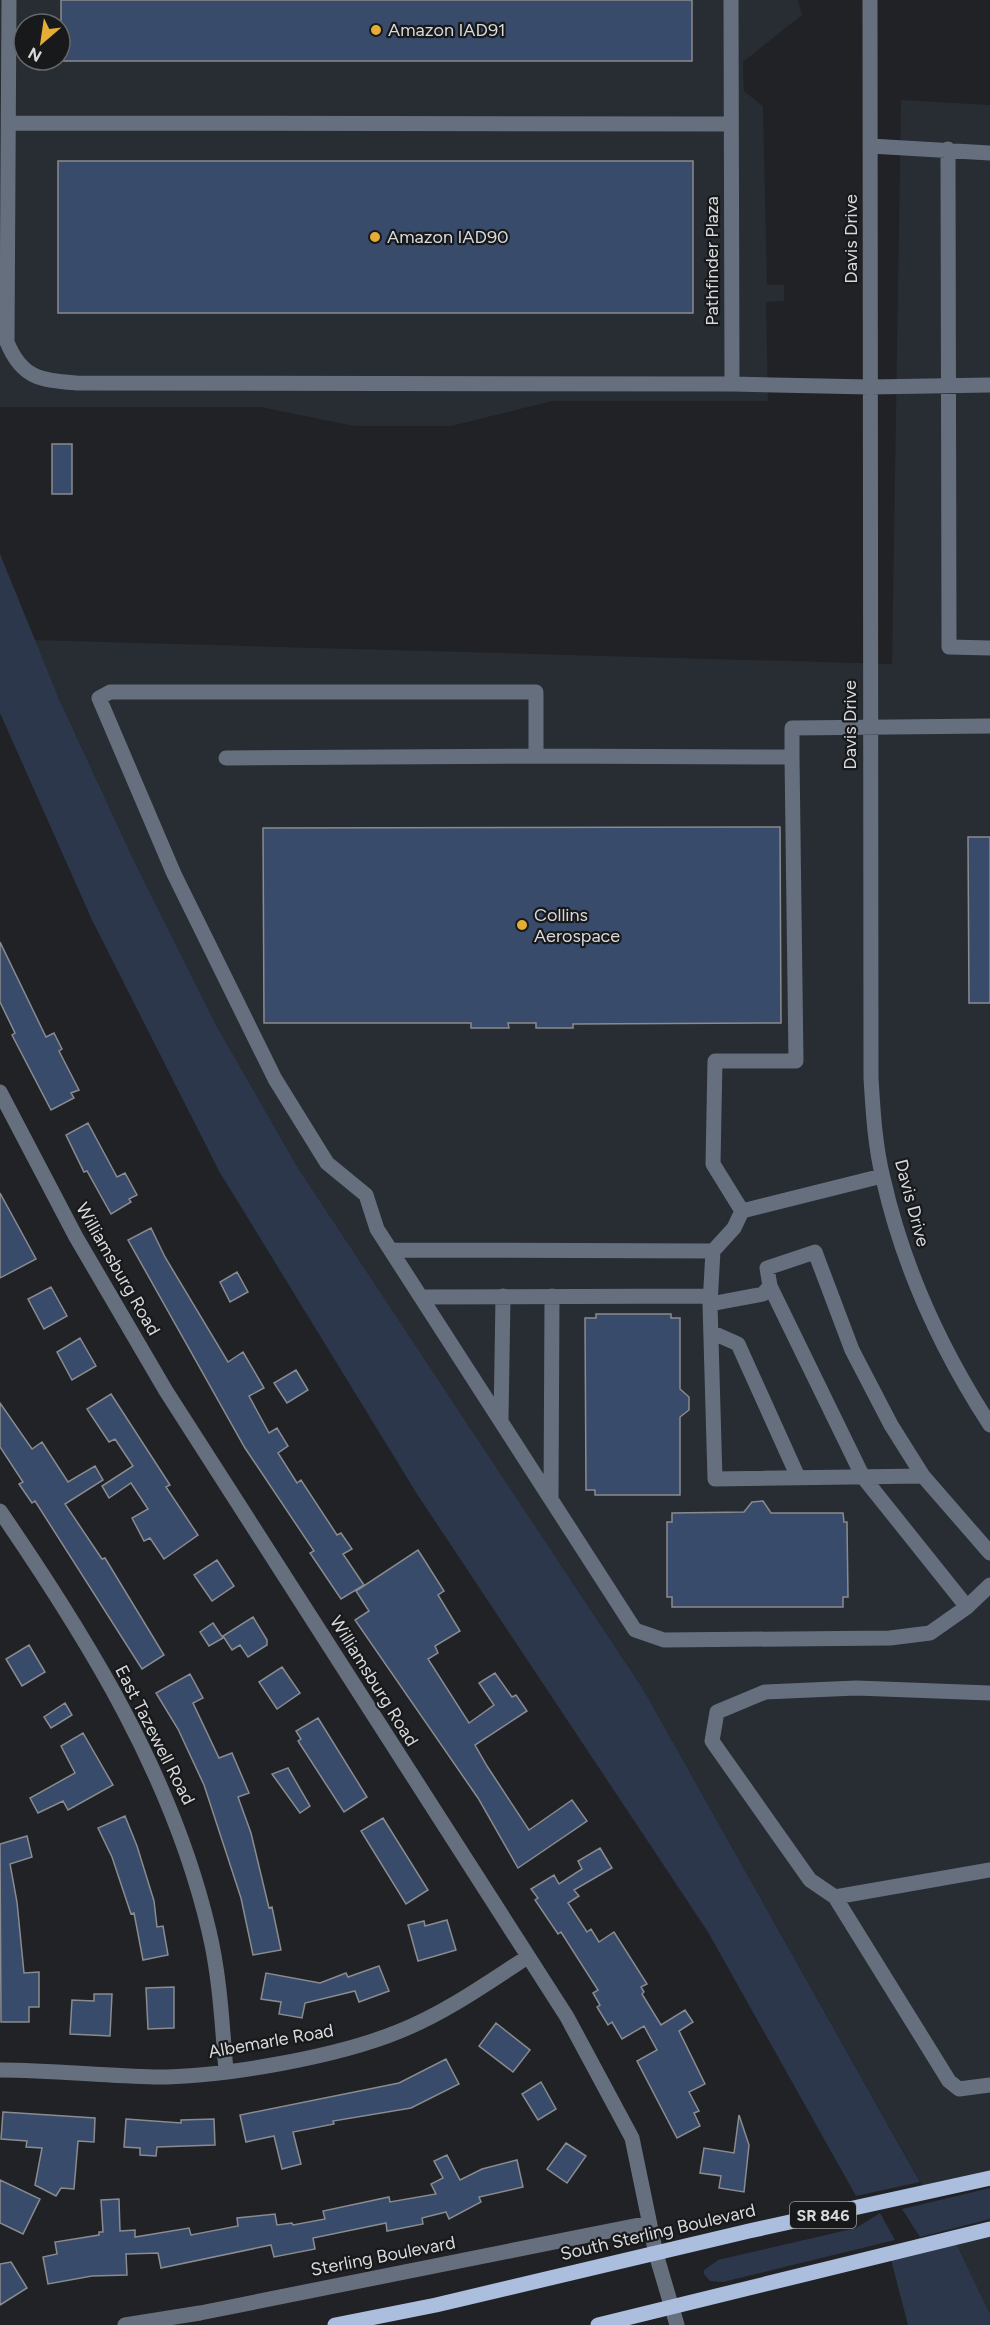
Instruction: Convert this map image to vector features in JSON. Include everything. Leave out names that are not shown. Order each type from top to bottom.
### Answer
[{"type":"main road","name":"South Sterling Boulevard","points":[[335,2325],[436,2305],[749,2231],[990,2178]]},
{"type":"main road","points":[[598,2325],[990,2229]]},
{"type":"street","points":[[9,0],[8,342],[15,363],[30,375],[49,381],[77,383],[732,384],[870,387],[990,385]]},
{"type":"street","name":"Pathfinder Plaza","points":[[731,0],[732,384]]},
{"type":"street","name":"Davis Drive","points":[[870,0],[871,1078],[882,1176],[910,1271],[944,1348],[990,1425]]},
{"type":"street","points":[[9,123],[731,124]]},
{"type":"street","points":[[870,146],[990,153]]},
{"type":"street","points":[[948,149],[949,647],[990,648]]},
{"type":"street","points":[[536,756],[536,692],[110,692],[99,698],[174,874],[275,1078],[327,1163],[366,1195],[377,1229],[635,1630],[664,1640],[890,1638],[930,1633],[967,1607],[990,1585]]},
{"type":"street","points":[[742,1211],[713,1164],[715,1061],[796,1060],[792,728],[990,726]]},
{"type":"street","points":[[226,758],[792,757]]},
{"type":"street","name":"Williamsburg Road","points":[[0,1092],[76,1237],[166,1391],[526,1958],[567,2017],[632,2138],[656,2254],[677,2325]]},
{"type":"street","points":[[742,1211],[882,1176]]},
{"type":"street","points":[[742,1211],[734,1228],[713,1251],[711,1332],[715,1479],[923,1476]]},
{"type":"street","points":[[391,1250],[713,1251]]},
{"type":"street","points":[[967,1607],[863,1477],[770,1286],[767,1268],[815,1252],[852,1350],[891,1425],[923,1476],[990,1553]]},
{"type":"street","points":[[421,1297],[552,1296],[711,1300],[763,1294],[770,1286]]},
{"type":"street","points":[[501,1420],[503,1296]]},
{"type":"street","points":[[551,1499],[552,1296]]},
{"type":"street","points":[[711,1332],[738,1344],[798,1478]]},
{"type":"street","name":"East Tazewell Road","points":[[0,1511],[118,1699],[151,1763],[178,1825],[210,1932],[221,1994],[225,2071]]},
{"type":"street","points":[[990,1693],[856,1688],[765,1692],[717,1712],[712,1741],[810,1880],[835,1897],[949,2081],[959,2089],[990,2085]]},
{"type":"street","points":[[835,1897],[990,1870]]},
{"type":"street","name":"Albemarle Road","points":[[0,2070],[156,2077],[225,2071],[306,2057],[381,2038],[428,2019],[526,1958]]},
{"type":"street","name":"Sterling Boulevard","points":[[124,2325],[200,2313],[649,2223]]},
{"type":"shaded area","points":[[0,0],[798,0],[802,15],[743,62],[744,91],[763,106],[767,285],[784,285],[784,301],[766,302],[768,401],[552,401],[451,426],[354,426],[260,407],[0,407]]},
{"type":"shaded area","points":[[901,100],[990,105],[990,2178],[926,2192],[643,1689],[298,1168],[216,1025],[137,867],[34,640],[892,664]]},
{"type":"shaded area","points":[[0,554],[59,699],[137,867],[216,1025],[298,1168],[643,1689],[920,2182],[856,2196],[708,1932],[417,1494],[219,1171],[92,920],[0,713]]},
{"type":"shaded area","points":[[990,2188],[990,2219],[920,2237],[902,2209]]},
{"type":"shaded area","points":[[880,2213],[895,2240],[723,2282],[710,2281],[704,2274],[704,2270],[718,2260],[856,2228]]},
{"type":"shaded area","points":[[990,2229],[990,2314],[953,2237]]},
{"type":"shaded area","points":[[953,2237],[990,2314],[990,2325],[908,2325],[889,2252]]},
{"type":"building","name":"Amazon IAD91","points":[[61,0],[692,0],[692,61],[72,61],[72,12],[61,12]]},
{"type":"building","name":"Amazon IAD90","points":[[58,161],[693,161],[693,313],[58,313]]},
{"type":"building","points":[[52,444],[72,444],[72,494],[52,494]]},
{"type":"building","name":"Collins Aerospace","points":[[780,827],[781,1023],[573,1024],[573,1028],[536,1028],[536,1023],[508,1023],[509,1028],[471,1028],[471,1023],[264,1023],[263,828]]},
{"type":"building","points":[[968,837],[990,837],[990,1003],[969,1003]]},
{"type":"building","points":[[0,942],[46,1037],[54,1033],[62,1049],[59,1051],[79,1090],[71,1093],[74,1098],[51,1110],[12,1035],[15,1033],[0,1002]]},
{"type":"building","points":[[88,1123],[117,1177],[125,1173],[137,1195],[129,1199],[131,1202],[111,1214],[87,1171],[84,1172],[66,1135]]},
{"type":"building","points":[[0,1193],[36,1259],[0,1278]]},
{"type":"building","points":[[151,1228],[165,1257],[228,1362],[243,1352],[264,1388],[249,1396],[269,1433],[277,1428],[288,1446],[278,1453],[297,1483],[301,1480],[337,1535],[341,1533],[352,1549],[343,1554],[364,1585],[341,1599],[310,1553],[314,1551],[245,1448],[128,1240]]},
{"type":"building","points":[[237,1272],[248,1292],[230,1302],[220,1282]]},
{"type":"building","points":[[51,1287],[67,1316],[44,1329],[28,1299]]},
{"type":"building","points":[[596,1314],[671,1314],[671,1318],[680,1318],[680,1389],[689,1397],[689,1410],[680,1417],[680,1495],[595,1495],[595,1490],[586,1490],[585,1318],[596,1318]]},
{"type":"building","points":[[80,1338],[96,1366],[72,1380],[57,1352]]},
{"type":"building","points":[[296,1370],[308,1390],[287,1403],[274,1383]]},
{"type":"building","points":[[111,1394],[170,1485],[166,1487],[198,1535],[164,1559],[150,1538],[144,1541],[132,1518],[148,1509],[131,1483],[109,1498],[102,1486],[133,1466],[115,1439],[109,1442],[87,1409]]},
{"type":"building","points":[[0,1403],[32,1449],[42,1442],[68,1482],[95,1466],[103,1480],[65,1504],[102,1559],[105,1558],[164,1655],[142,1669],[35,1501],[32,1503],[19,1484],[23,1482],[0,1447]]},
{"type":"building","points":[[763,1501],[771,1513],[843,1513],[844,1522],[847,1522],[848,1597],[843,1597],[843,1607],[672,1607],[672,1597],[667,1597],[667,1522],[672,1522],[672,1513],[744,1512],[752,1502]]},
{"type":"building","points":[[418,1550],[444,1591],[438,1595],[460,1631],[435,1646],[438,1653],[428,1659],[469,1723],[494,1705],[479,1683],[495,1673],[512,1697],[516,1695],[527,1711],[475,1745],[487,1766],[529,1830],[572,1800],[587,1821],[518,1868],[478,1798],[355,1620],[369,1611],[356,1591]]},
{"type":"building","points":[[217,1560],[234,1586],[212,1601],[194,1575]]},
{"type":"building","points":[[253,1617],[267,1640],[267,1645],[248,1657],[240,1645],[232,1650],[223,1636]]},
{"type":"building","points":[[213,1623],[223,1638],[209,1646],[200,1632]]},
{"type":"building","points":[[29,1645],[45,1672],[22,1686],[6,1659]]},
{"type":"building","points":[[282,1667],[300,1693],[277,1709],[259,1682]]},
{"type":"building","points":[[190,1674],[203,1698],[193,1703],[219,1758],[232,1753],[249,1793],[238,1797],[251,1833],[269,1908],[272,1907],[281,1950],[253,1955],[241,1898],[204,1785],[178,1729],[156,1693]]},
{"type":"building","points":[[65,1703],[72,1715],[51,1728],[44,1717]]},
{"type":"building","points":[[318,1718],[367,1797],[344,1812],[298,1741],[301,1739],[296,1731]]},
{"type":"building","points":[[83,1733],[113,1785],[68,1810],[63,1801],[38,1813],[30,1798],[75,1773],[61,1746]]},
{"type":"building","points":[[288,1768],[310,1806],[300,1813],[272,1774]]},
{"type":"building","points":[[125,1816],[154,1901],[157,1927],[163,1926],[168,1955],[143,1960],[134,1913],[131,1914],[112,1857],[98,1828]]},
{"type":"building","points":[[383,1818],[428,1890],[406,1904],[361,1831]]},
{"type":"building","points":[[27,1836],[32,1857],[10,1864],[17,1902],[24,1973],[39,1972],[39,2007],[29,2007],[29,2022],[1,2022],[0,1844]]},
{"type":"building","points":[[600,1848],[612,1868],[574,1890],[579,1896],[568,1903],[587,1932],[591,1929],[599,1942],[614,1932],[647,1984],[641,1987],[644,1992],[642,1994],[661,2025],[685,2010],[693,2022],[679,2031],[705,2084],[689,2092],[699,2111],[694,2113],[700,2126],[677,2138],[637,2061],[657,2050],[644,2026],[622,2039],[612,2022],[608,2025],[597,2007],[600,2005],[593,1993],[598,1990],[561,1932],[558,1934],[535,1900],[538,1898],[531,1889],[554,1875],[559,1884],[582,1869],[578,1861]]},
{"type":"building","points":[[447,1920],[456,1950],[418,1961],[408,1925],[424,1921],[425,1926]]},
{"type":"building","points":[[379,1966],[389,1991],[359,2002],[355,1991],[305,2003],[302,2018],[279,2014],[281,2002],[261,1999],[266,1973],[320,1983],[346,1973],[348,1977]]},
{"type":"building","points":[[174,1987],[174,2028],[148,2029],[146,1988]]},
{"type":"building","points":[[94,1994],[112,1994],[110,2036],[70,2034],[72,2000],[94,2001]]},
{"type":"building","points":[[496,2023],[530,2050],[513,2072],[479,2046]]},
{"type":"building","points":[[446,2059],[459,2084],[411,2108],[333,2121],[334,2124],[293,2132],[301,2164],[282,2169],[274,2136],[246,2142],[240,2115],[399,2083]]},
{"type":"building","points":[[541,2082],[556,2109],[538,2120],[522,2094]]},
{"type":"building","points":[[3,2112],[95,2118],[94,2142],[78,2141],[74,2189],[61,2188],[56,2196],[35,2185],[42,2148],[26,2147],[27,2141],[1,2139]]},
{"type":"building","points":[[739,2115],[749,2145],[744,2192],[719,2188],[721,2176],[700,2173],[704,2148],[734,2153]]},
{"type":"building","points":[[126,2119],[181,2123],[181,2120],[214,2119],[215,2145],[157,2147],[156,2156],[140,2155],[140,2148],[124,2147]]},
{"type":"building","points":[[566,2143],[586,2156],[567,2183],[547,2169]]},
{"type":"building","points":[[447,2155],[460,2180],[482,2169],[517,2160],[523,2187],[479,2197],[481,2202],[449,2219],[446,2212],[422,2218],[423,2224],[387,2231],[386,2223],[313,2238],[315,2249],[274,2257],[271,2245],[161,2268],[158,2253],[126,2254],[127,2275],[92,2276],[48,2284],[43,2257],[57,2254],[55,2242],[99,2235],[99,2232],[103,2232],[101,2200],[119,2199],[120,2231],[135,2230],[135,2237],[189,2228],[191,2235],[238,2226],[237,2218],[275,2214],[277,2225],[292,2223],[293,2225],[325,2219],[323,2211],[389,2197],[390,2202],[436,2194],[431,2184],[443,2178],[434,2161]]},
{"type":"building","points":[[0,2180],[40,2199],[23,2234],[0,2223]]},
{"type":"building","points":[[11,2262],[27,2288],[0,2305],[0,2264]]},
{"type":"place","name":"Amazon IAD91","points":[[376,30]]},
{"type":"place","name":"Amazon IAD90","points":[[375,237]]},
{"type":"place","name":"Collins Aerospace","points":[[522,925]]}]
